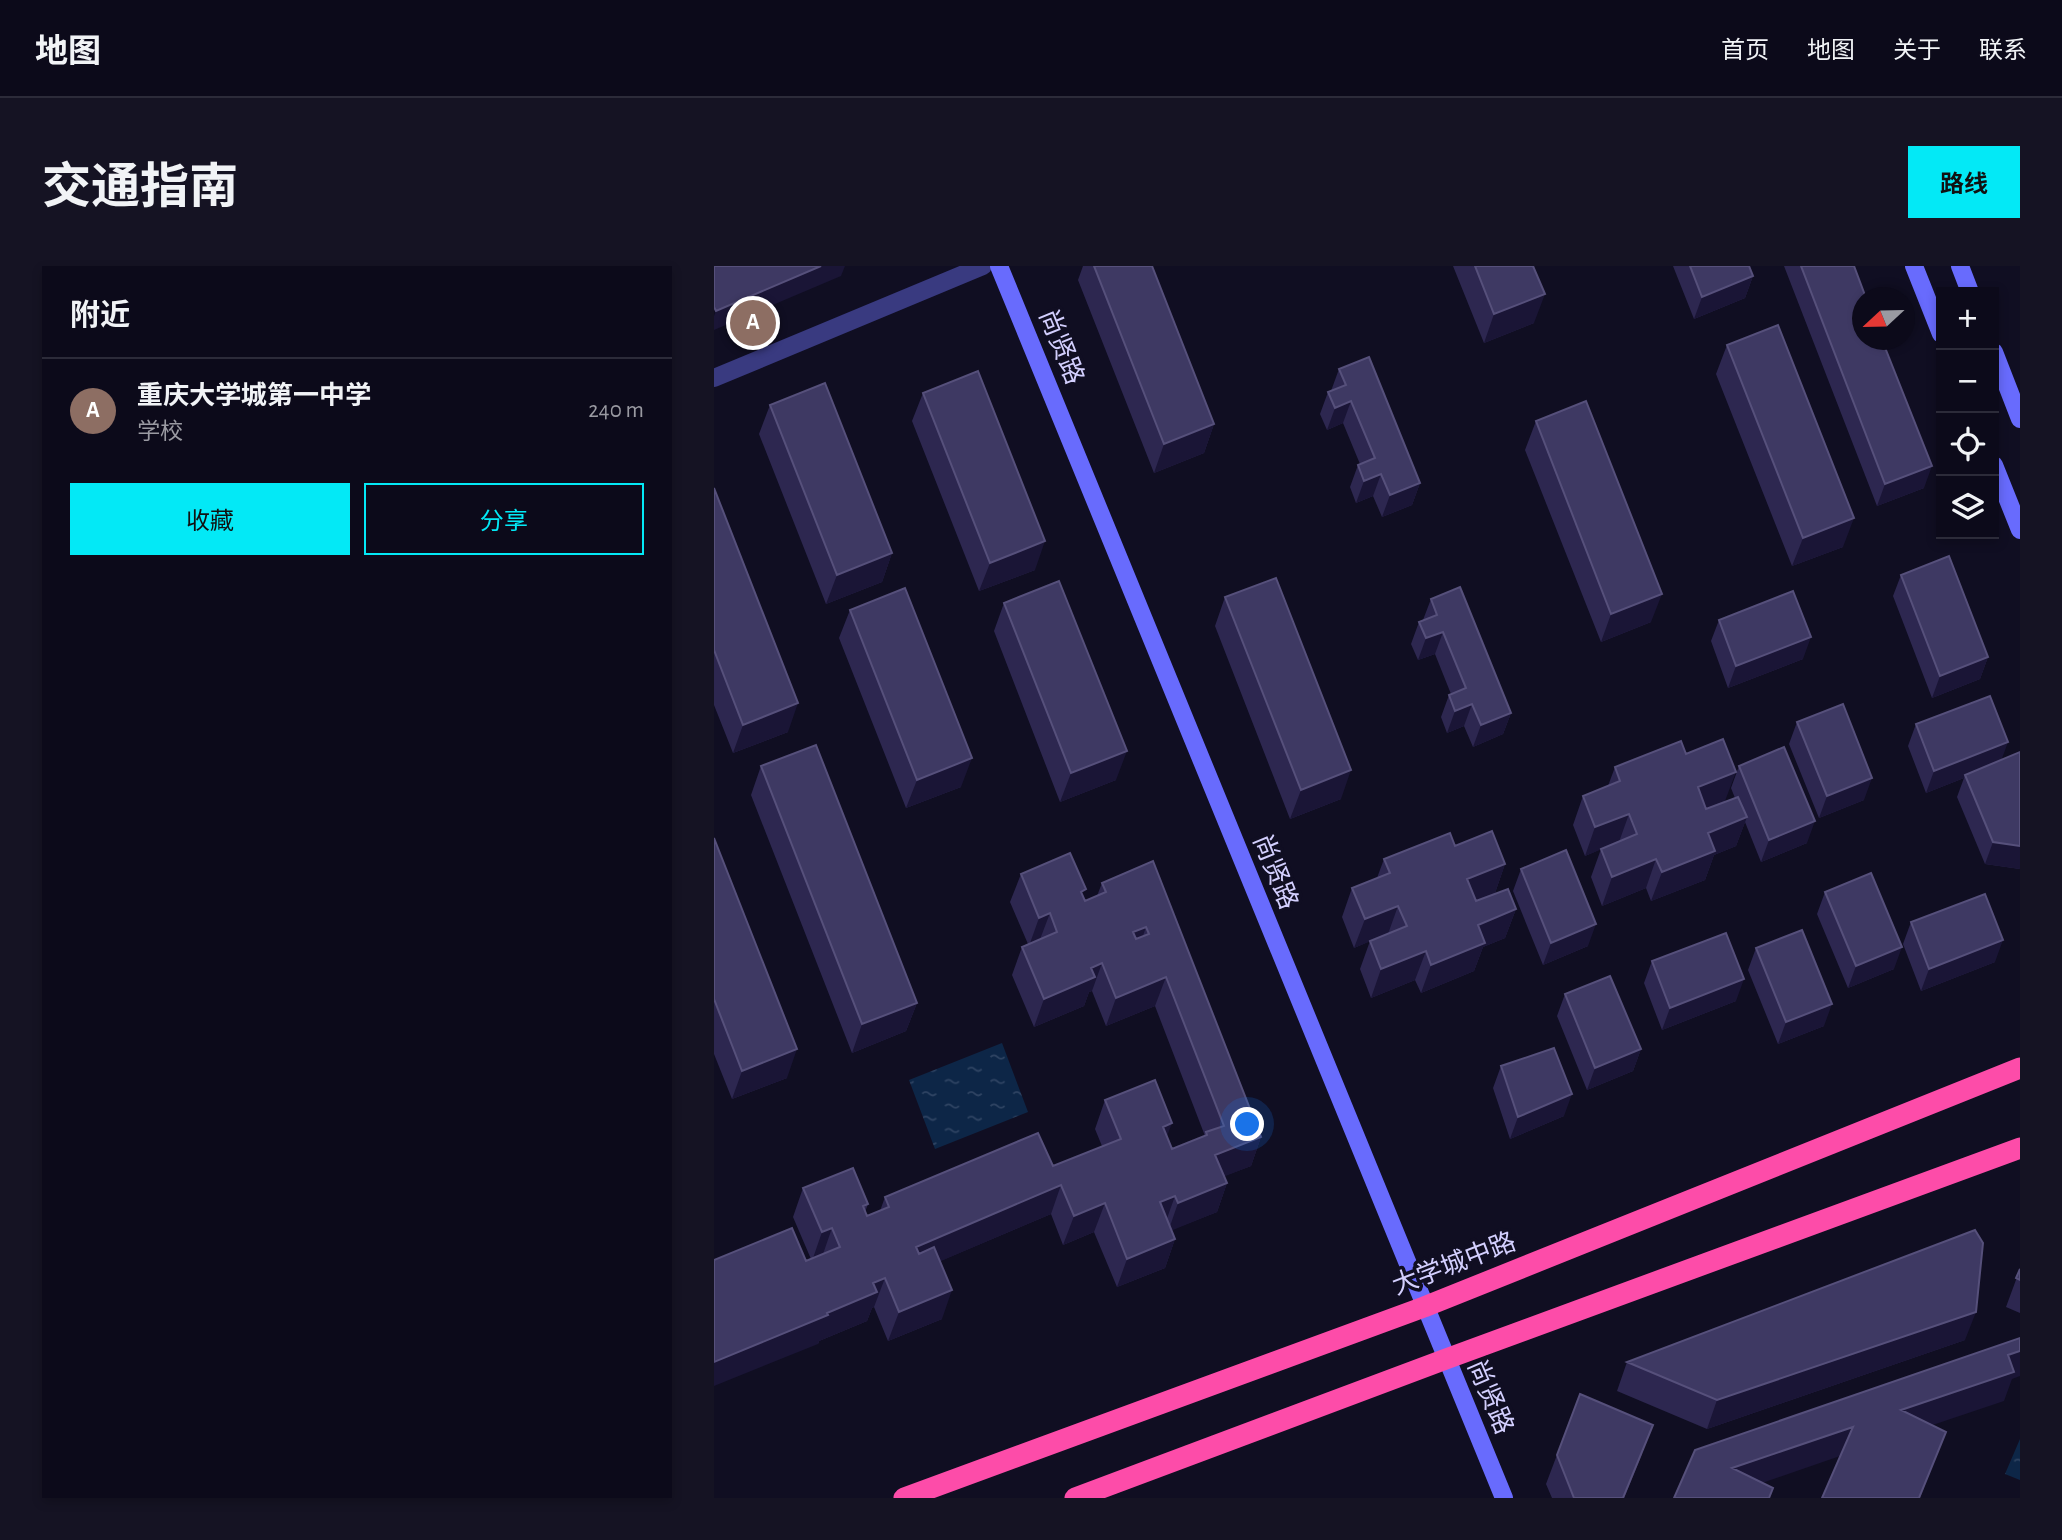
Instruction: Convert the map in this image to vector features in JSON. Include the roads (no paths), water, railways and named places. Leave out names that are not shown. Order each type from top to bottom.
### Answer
[{"type":"highway","name":"大学城中路","points":[[904,1498],[1424,1307],[2020,1068]]},
{"type":"highway","points":[[1075,1498],[2020,1149]]},
{"type":"street","points":[[714,378],[983,266]]},
{"type":"street","name":"尚贤路","points":[[999,266],[1504,1498]]},
{"type":"street","points":[[1914,266],[1936,321]]},
{"type":"street","points":[[1960,266],[1968,287]]},
{"type":"street","points":[[1999,365],[2020,419]]},
{"type":"street","points":[[1998,476],[2020,530]]},
{"type":"water","points":[[1002,1043],[1028,1112],[935,1149],[909,1080]]},
{"type":"water","points":[[2020,1439],[2020,1480],[2005,1474]]},
{"type":"place","name":"重庆大学城第一中学","points":[[753,323]]}]
